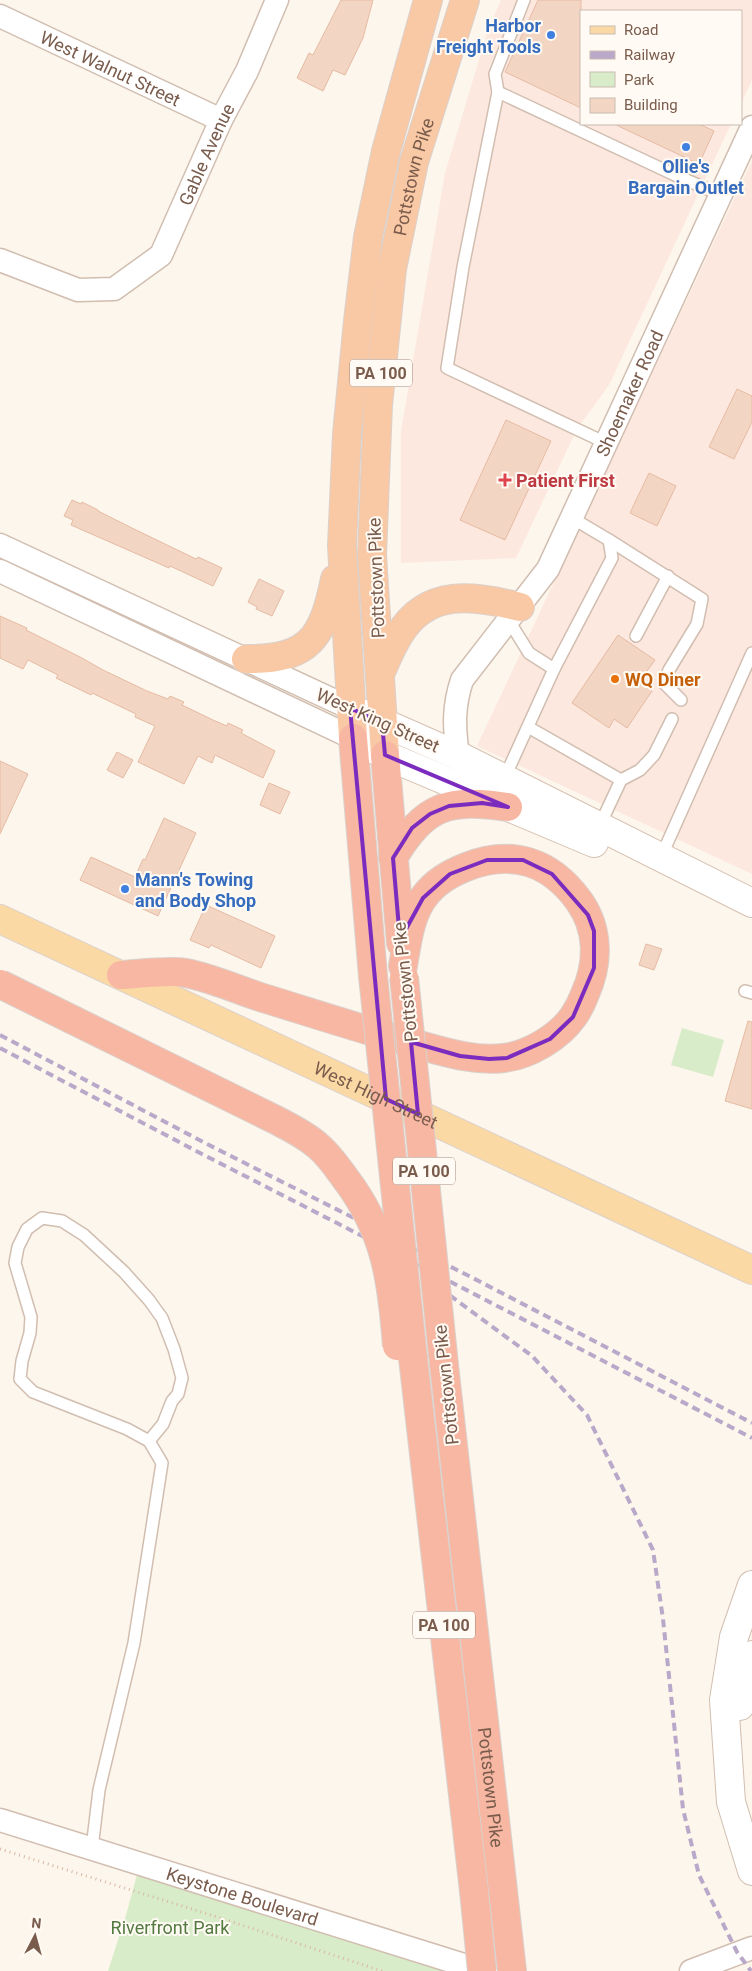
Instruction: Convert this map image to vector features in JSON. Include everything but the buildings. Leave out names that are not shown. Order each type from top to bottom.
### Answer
[{"type":"highway","name":"Pottstown Pike","points":[[428,0],[386,151],[368,236],[347,434],[342,546],[350,708],[405,1352],[426,1471],[483,1971]]},
{"type":"highway","name":"Pottstown Pike","points":[[465,0],[414,162],[392,270],[378,405],[373,546],[382,723],[404,971],[444,1365],[512,1971]]},
{"type":"highway","points":[[246,659],[284,656],[300,648],[315,636],[321,628],[329,608],[342,546]]},
{"type":"highway","points":[[380,676],[398,636],[405,626],[429,606],[447,599],[468,597],[514,614]]},
{"type":"highway","points":[[393,858],[412,828],[438,810],[458,804],[470,803],[508,807]]},
{"type":"highway","points":[[121,975],[184,973],[343,1023],[460,1056],[490,1059],[507,1058],[550,1039],[573,1017],[589,986],[594,968],[594,931],[588,915],[578,900],[566,885],[552,874],[538,865],[523,860],[487,860],[450,874],[434,886],[423,898],[414,915],[404,971]]},
{"type":"highway","points":[[0,984],[276,1120],[300,1133],[318,1146],[350,1184],[367,1210],[377,1231],[405,1352]]},
{"type":"main road","name":"West King Street","points":[[350,708],[458,756],[752,903]]},
{"type":"main road","name":"West King Street","points":[[353,738],[385,755],[752,910]]},
{"type":"main road","name":"West High Street","points":[[0,919],[751,1271]]},
{"type":"main road","points":[[752,1585],[734,1637],[724,1700],[731,1802],[752,1871]]},
{"type":"main road","points":[[730,1769],[744,1684],[752,1656]]},
{"type":"street","name":"Gable Avenue","points":[[0,260],[78,290],[114,289],[161,255],[221,120],[247,71],[277,0]]},
{"type":"street","name":"West Walnut Street","points":[[0,16],[221,120]]},
{"type":"street","name":"Shoemaker Road","points":[[458,756],[455,735],[455,701],[462,680],[548,569],[752,127]]},
{"type":"street","name":"West King Street","points":[[0,545],[350,708]]},
{"type":"street","name":"West King Street","points":[[0,571],[353,738]]},
{"type":"street","name":"Keystone Boulevard","points":[[0,1820],[483,1971]]},
{"type":"street","points":[[691,1971],[752,1948]]},
{"type":"lane","points":[[524,0],[495,74],[498,92],[463,267],[447,368],[606,443]]},
{"type":"lane","points":[[498,92],[721,195]]},
{"type":"lane","points":[[572,518],[668,576],[702,599],[697,624],[669,670],[664,683],[682,700]]},
{"type":"lane","points":[[504,779],[554,669],[612,558],[608,540]]},
{"type":"lane","points":[[636,636],[668,576]]},
{"type":"lane","points":[[514,614],[529,653],[554,669]]},
{"type":"lane","points":[[661,857],[752,653]]},
{"type":"lane","points":[[599,826],[620,780],[640,770],[654,755],[672,719]]},
{"type":"lane","points":[[528,727],[620,780]]},
{"type":"lane","points":[[92,1848],[99,1790],[134,1643],[156,1511],[162,1462],[149,1441],[127,1429],[34,1392],[20,1379],[22,1360],[30,1333],[30,1317],[15,1262],[18,1247],[27,1229],[42,1218],[62,1221],[84,1235],[124,1272],[162,1318],[182,1378],[178,1394],[172,1401],[163,1424],[149,1441]]},
{"type":"path","points":[[0,1849],[382,1971]]},
{"type":"highlighted area","points":[[350,708],[382,723],[385,755],[508,807],[482,803],[449,806],[430,814],[412,828],[393,858],[400,940],[423,898],[450,874],[487,860],[523,860],[552,874],[588,915],[594,931],[594,968],[573,1017],[550,1039],[507,1058],[489,1059],[460,1056],[411,1042],[418,1114],[386,1099]]},
{"type":"shaded area","points":[[501,0],[752,0],[752,80],[742,102],[742,10],[580,10],[580,125],[731,125],[609,385],[577,429],[516,558],[401,563],[401,431],[445,173],[488,30]]},
{"type":"shaded area","points":[[752,161],[752,874],[477,746]]},
{"type":"green space","points":[[682,1028],[724,1040],[713,1077],[671,1065]]},
{"type":"green space","name":"Riverfront Park","points":[[138,1871],[471,1971],[108,1971]]},
{"type":"railway","points":[[0,1035],[207,1144],[467,1275],[752,1423]]},
{"type":"railway","points":[[0,1048],[752,1438]]},
{"type":"railway","points":[[429,1280],[532,1356],[587,1415],[653,1550],[663,1619],[683,1809],[699,1875],[737,1952],[751,1971]]},
{"type":"place","name":"Harbor Freight Tools","points":[[551,35]]},
{"type":"place","name":"Ollie's Bargain Outlet","points":[[686,147]]},
{"type":"place","name":"Patient First","points":[[505,480]]},
{"type":"place","name":"WQ Diner","points":[[615,679]]},
{"type":"place","name":"Mann's Towing and Body Shop","points":[[125,889]]}]
